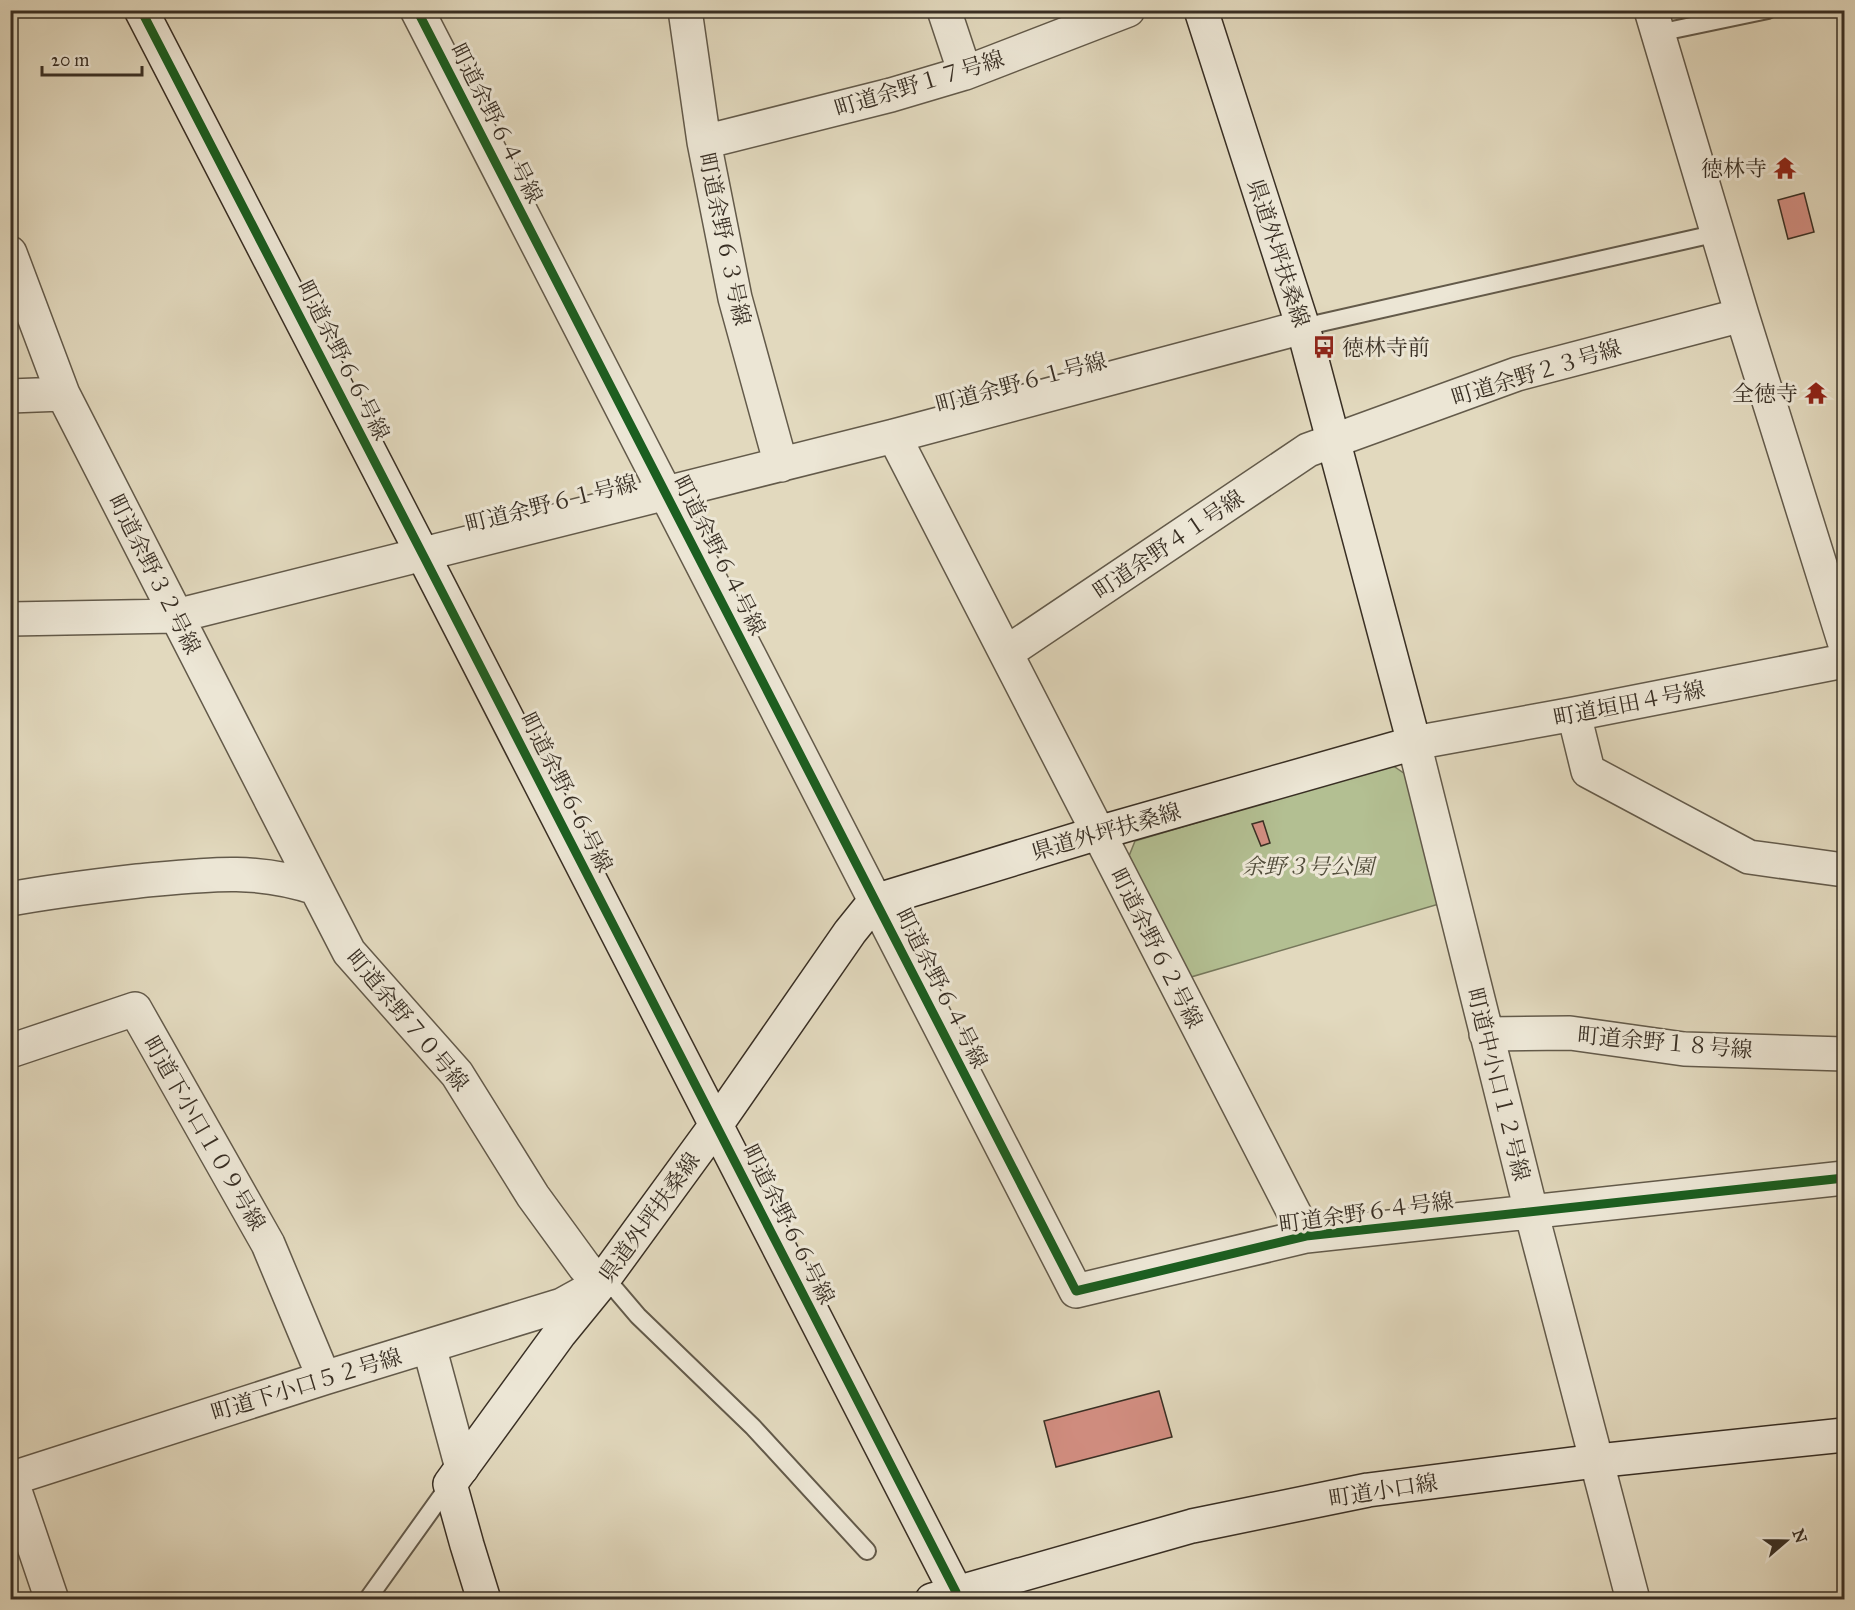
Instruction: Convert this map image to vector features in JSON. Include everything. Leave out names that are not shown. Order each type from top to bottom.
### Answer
[{"type":"street","name":"町道余野６６号線","points":[[141,10],[716,1125],[944,1596]]},
{"type":"street","name":"町道余野６４号線","points":[[417,10],[1076,1291],[1306,1236],[1845,1178]]},
{"type":"street","name":"町道余野６３号線","points":[[685,10],[704,142],[735,298],[782,465]]},
{"type":"street","points":[[944,10],[965,73]]},
{"type":"street","name":"町道余野１７号線","points":[[704,142],[891,96],[965,73],[1128,10]]},
{"type":"street","name":"県道外坪扶桑線","points":[[456,1476],[716,1125],[850,932],[875,901],[1098,833],[1414,743],[1303,327],[1201,10]]},
{"type":"street","points":[[1654,22],[1845,641]]},
{"type":"street","name":"町道余野３２号線","points":[[10,253],[63,394],[316,888]]},
{"type":"street","name":"町道余野２３号線","points":[[1333,441],[1516,374],[1743,315]]},
{"type":"street","name":"町道余野６１号線","points":[[10,619],[176,616],[782,465],[1303,327]]},
{"type":"street","points":[[10,396],[63,394]]},
{"type":"street","name":"町道余野６２号線","points":[[894,436],[1306,1236]]},
{"type":"street","name":"町道余野４１号線","points":[[1006,653],[1308,450],[1333,441]]},
{"type":"street","name":"町道垣田４号線","points":[[1414,743],[1845,661]]},
{"type":"street","points":[[1574,714],[1588,771],[1749,857],[1845,870]]},
{"type":"street","name":"町道中小口１２号線","points":[[1414,743],[1531,1211],[1633,1599]]},
{"type":"street","points":[[10,899],[62,890],[218,873],[267,876],[316,888]]},
{"type":"street","name":"町道余野７０号線","points":[[316,888],[349,952],[457,1074],[533,1196],[584,1266],[600,1284]]},
{"type":"street","name":"町道下小口１０９号線","points":[[10,1051],[135,1010],[268,1244],[324,1378]]},
{"type":"street","name":"町道余野１８号線","points":[[1486,1034],[1570,1034],[1684,1049],[1845,1054]]},
{"type":"street","name":"町道下小口５２号線","points":[[11,1479],[324,1378],[562,1305],[600,1284]]},
{"type":"street","points":[[429,1346],[456,1476],[467,1545],[484,1599]]},
{"type":"street","name":"町道小口線","points":[[944,1596],[1192,1527],[1345,1494],[1596,1461],[1845,1435]]},
{"type":"street","points":[[11,1479],[52,1599]]},
{"type":"lane","points":[[1654,22],[1768,10]]},
{"type":"lane","points":[[1303,327],[1718,233]]},
{"type":"lane","points":[[600,1284],[615,1289],[638,1316],[753,1426],[867,1551]]},
{"type":"lane","points":[[367,1599],[456,1476]]},
{"type":"green space","name":"余野３号公園","points":[[1392,765],[1405,774],[1439,904],[1191,977],[1129,856],[1135,841]]},
{"type":"building","points":[[1804,193],[1814,232],[1788,239],[1778,200]]},
{"type":"building","points":[[1263,821],[1270,843],[1261,846],[1252,824]]},
{"type":"building","points":[[1159,1391],[1172,1437],[1056,1467],[1044,1421]]},
{"type":"cycle path","points":[[141,10],[956,1592]]},
{"type":"cycle path","points":[[417,10],[1076,1291],[1306,1236],[1844,1178]]},
{"type":"place","name":"徳林寺","points":[[1785,168]]},
{"type":"place","name":"徳林寺前","points":[[1324,347]]},
{"type":"place","name":"全徳寺","points":[[1816,393]]}]
